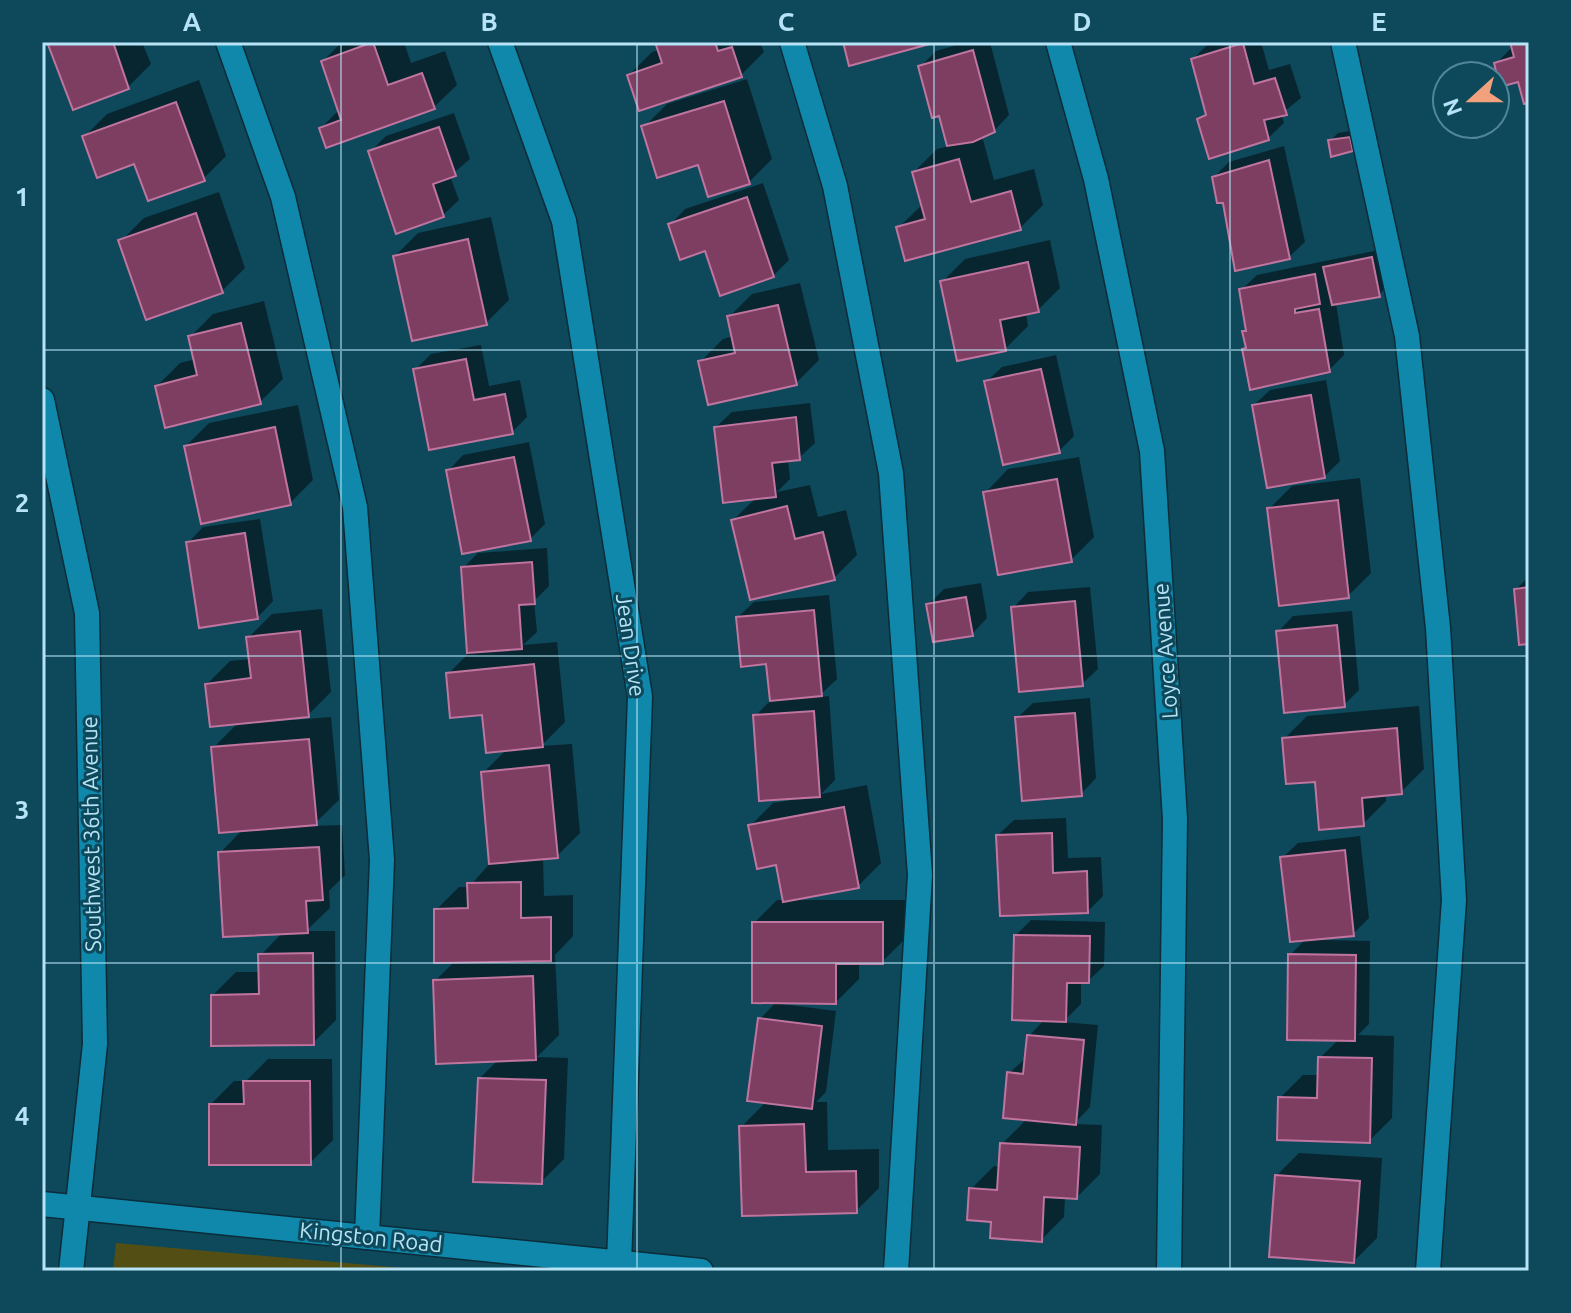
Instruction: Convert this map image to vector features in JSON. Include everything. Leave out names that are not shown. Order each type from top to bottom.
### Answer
[{"type":"street","points":[[228,42],[283,197],[355,507],[382,860],[367,1237]]},
{"type":"street","name":"Jean Drive","points":[[500,42],[564,221],[640,697],[619,1263]]},
{"type":"street","points":[[792,42],[835,186],[891,473],[920,875],[896,1271]]},
{"type":"street","name":"Loyce Avenue","points":[[1058,42],[1096,179],[1152,451],[1175,819],[1169,1271]]},
{"type":"street","points":[[1343,42],[1407,336],[1438,628],[1454,900],[1428,1271]]},
{"type":"street","name":"Southwest 36th Avenue","points":[[42,400],[87,613],[95,1044],[71,1271]]},
{"type":"street","points":[[42,518],[65,510]]},
{"type":"street","name":"Kingston Road","points":[[42,1204],[701,1271]]},
{"type":"shaded area","points":[[116,1243],[438,1271],[113,1271]]},
{"type":"building","points":[[47,42],[113,42],[129,89],[73,110]]},
{"type":"building","points":[[373,42],[388,85],[422,73],[435,109],[326,148],[319,128],[341,120],[321,61]]},
{"type":"building","points":[[655,42],[715,42],[718,51],[732,47],[742,77],[639,111],[627,75],[662,63]]},
{"type":"building","points":[[843,42],[937,42],[849,66]]},
{"type":"building","points":[[1510,42],[1529,42],[1529,103],[1524,104],[1518,82],[1511,84],[1511,60],[1504,60],[1514,57]]},
{"type":"building","points":[[1243,43],[1254,84],[1275,78],[1287,115],[1264,120],[1269,140],[1209,159],[1197,119],[1206,115],[1191,59]]},
{"type":"building","points":[[973,50],[995,132],[973,142],[947,146],[939,116],[932,118],[918,66]]},
{"type":"building","points":[[724,101],[750,184],[708,197],[698,165],[657,178],[641,126]]},
{"type":"building","points":[[176,102],[205,181],[148,201],[134,164],[97,178],[82,136]]},
{"type":"building","points":[[439,127],[456,176],[433,184],[444,217],[396,234],[368,151]]},
{"type":"building","points":[[1350,137],[1353,151],[1331,157],[1328,140]]},
{"type":"building","points":[[959,159],[971,202],[1011,191],[1021,230],[905,261],[896,227],[925,219],[912,172]]},
{"type":"building","points":[[1269,160],[1290,259],[1235,271],[1223,203],[1217,203],[1212,177]]},
{"type":"building","points":[[747,197],[774,277],[720,296],[705,251],[680,260],[668,224]]},
{"type":"building","points":[[196,213],[223,293],[146,320],[118,240]]},
{"type":"building","points":[[468,239],[487,325],[412,341],[393,256]]},
{"type":"building","points":[[1372,257],[1380,297],[1332,305],[1323,267]]},
{"type":"building","points":[[1028,262],[1039,312],[1000,320],[1006,351],[957,361],[940,281]]},
{"type":"building","points":[[1315,274],[1320,304],[1295,309],[1295,313],[1319,309],[1330,372],[1250,390],[1242,349],[1246,348],[1242,331],[1246,331],[1239,289]]},
{"type":"building","points":[[778,305],[797,385],[708,405],[698,361],[735,353],[727,316]]},
{"type":"building","points":[[241,323],[261,404],[165,428],[155,386],[197,375],[188,336]]},
{"type":"building","points":[[466,359],[474,400],[505,394],[513,434],[429,450],[413,369]]},
{"type":"building","points":[[1041,369],[1060,453],[1003,465],[984,381]]},
{"type":"building","points":[[1311,395],[1325,478],[1267,488],[1252,405]]},
{"type":"building","points":[[796,417],[800,460],[772,463],[776,497],[723,503],[714,427]]},
{"type":"building","points":[[275,427],[291,505],[201,524],[184,446]]},
{"type":"building","points":[[514,457],[531,541],[462,554],[446,470]]},
{"type":"building","points":[[1057,479],[1072,562],[998,575],[983,492]]},
{"type":"building","points":[[1338,500],[1349,598],[1279,606],[1267,508]]},
{"type":"building","points":[[787,506],[795,539],[823,532],[835,580],[750,600],[731,520]]},
{"type":"building","points":[[245,533],[258,619],[199,628],[186,542]]},
{"type":"building","points":[[532,562],[535,604],[519,605],[522,649],[467,653],[461,567]]},
{"type":"building","points":[[1529,587],[1529,644],[1519,645],[1514,589]]},
{"type":"building","points":[[966,597],[973,636],[933,642],[926,604]]},
{"type":"building","points":[[1075,601],[1083,686],[1019,692],[1011,607]]},
{"type":"building","points":[[814,610],[822,696],[770,701],[766,664],[741,667],[736,617]]},
{"type":"building","points":[[1337,625],[1345,707],[1284,713],[1276,631]]},
{"type":"building","points":[[300,631],[309,717],[210,727],[205,684],[251,678],[246,637]]},
{"type":"building","points":[[534,664],[543,747],[486,753],[482,715],[450,718],[446,673]]},
{"type":"building","points":[[814,711],[820,797],[759,801],[753,715]]},
{"type":"building","points":[[1075,713],[1082,796],[1022,801],[1015,717]]},
{"type":"building","points":[[1397,728],[1402,794],[1362,798],[1364,826],[1319,830],[1315,782],[1286,784],[1282,738]]},
{"type":"building","points":[[309,739],[317,825],[219,833],[211,747]]},
{"type":"building","points":[[549,765],[558,858],[489,864],[481,772]]},
{"type":"building","points":[[844,807],[859,888],[783,902],[776,865],[757,869],[748,825]]},
{"type":"building","points":[[1052,833],[1053,873],[1087,871],[1088,913],[1000,916],[996,835]]},
{"type":"building","points":[[319,847],[323,900],[306,901],[308,933],[223,937],[218,852]]},
{"type":"building","points":[[1345,850],[1354,936],[1290,942],[1280,857]]},
{"type":"building","points":[[521,882],[521,918],[551,917],[551,961],[434,963],[434,909],[468,908],[467,883]]},
{"type":"building","points":[[752,922],[883,922],[883,964],[836,964],[836,1004],[752,1003]]},
{"type":"building","points":[[1014,935],[1090,936],[1089,983],[1067,983],[1066,1022],[1012,1020]]},
{"type":"building","points":[[313,953],[314,1045],[211,1046],[211,995],[259,994],[258,954]]},
{"type":"building","points":[[1288,954],[1356,955],[1355,1041],[1287,1040]]},
{"type":"building","points":[[533,976],[536,1060],[436,1064],[433,980]]},
{"type":"building","points":[[758,1018],[822,1026],[812,1109],[747,1101]]},
{"type":"building","points":[[1027,1035],[1084,1040],[1076,1125],[1003,1118],[1007,1072],[1023,1074]]},
{"type":"building","points":[[1318,1057],[1372,1058],[1370,1143],[1277,1140],[1278,1097],[1317,1098]]},
{"type":"building","points":[[478,1078],[546,1080],[542,1184],[473,1182]]},
{"type":"building","points":[[243,1081],[310,1081],[311,1165],[209,1165],[209,1104],[244,1104]]},
{"type":"building","points":[[804,1124],[806,1172],[856,1171],[857,1213],[742,1216],[739,1126]]},
{"type":"building","points":[[1000,1143],[1080,1147],[1077,1199],[1044,1197],[1042,1242],[990,1238],[991,1222],[967,1220],[969,1188],[997,1190]]},
{"type":"building","points":[[1275,1175],[1360,1181],[1354,1263],[1269,1257]]}]
